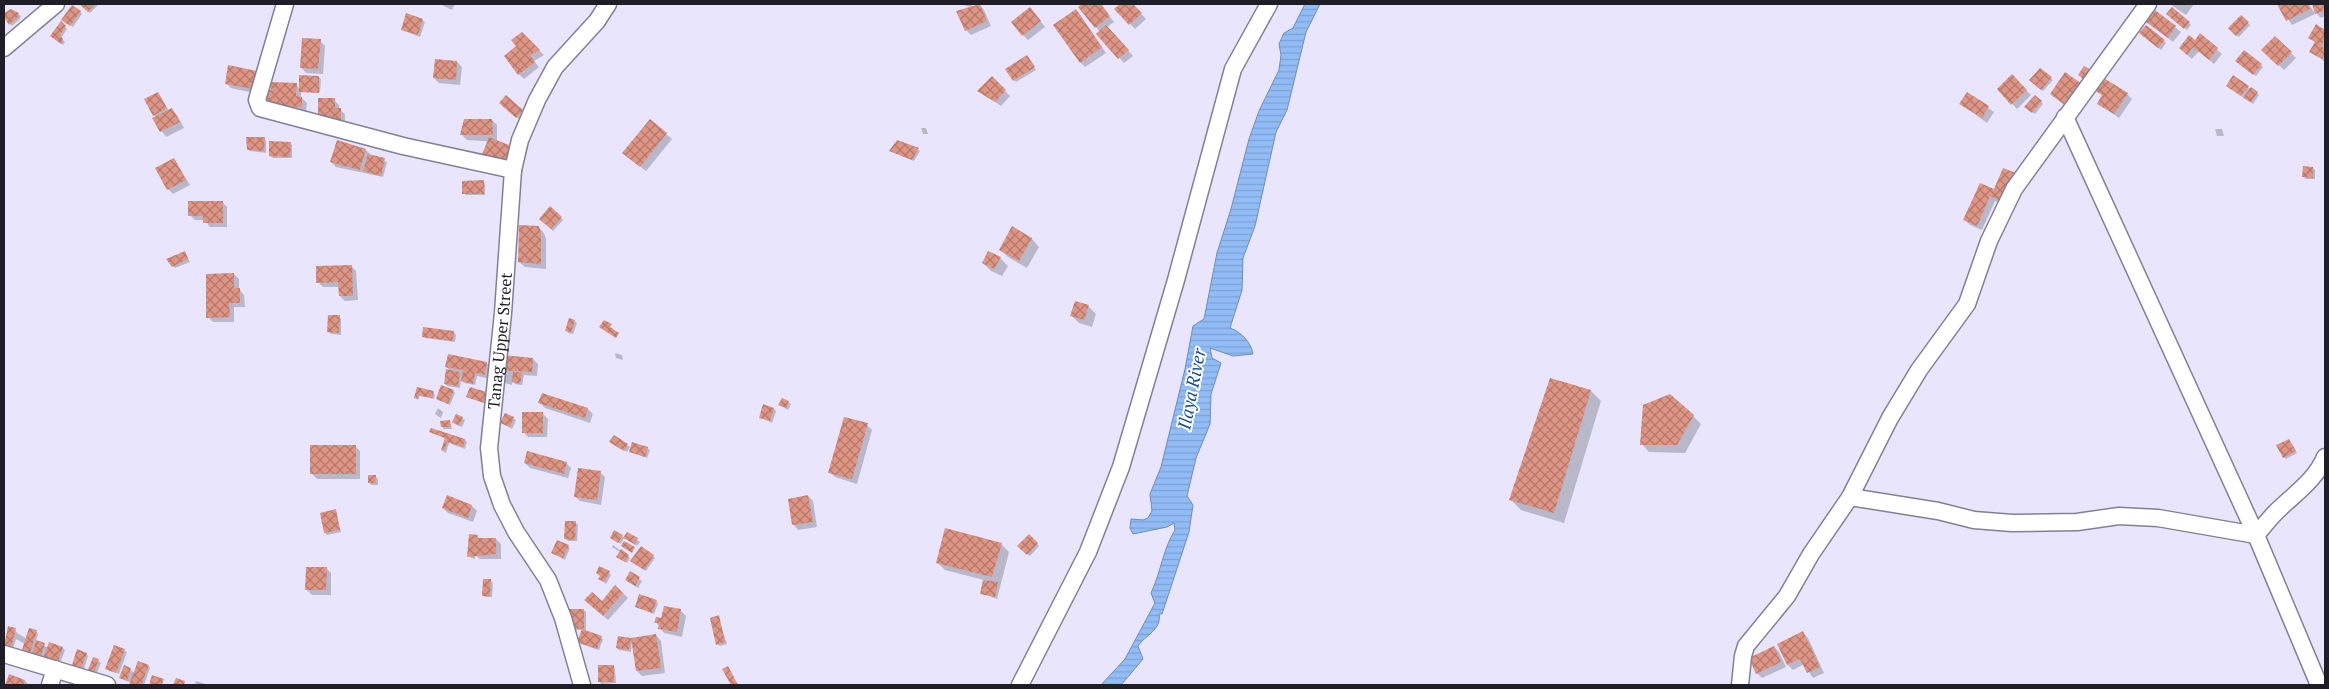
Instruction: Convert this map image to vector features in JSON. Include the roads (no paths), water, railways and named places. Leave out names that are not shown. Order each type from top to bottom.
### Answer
[{"type":"street","points":[[4,48],[56,4]]},
{"type":"street","points":[[286,4],[257,100],[260,108],[403,146],[513,170]]},
{"type":"street","name":"Tanag Upper Street","points":[[582,685],[563,618],[548,580],[516,532],[502,505],[492,476],[489,448],[503,313],[513,170],[520,140],[537,100],[556,67],[597,21],[608,4]]},
{"type":"street","points":[[1020,685],[1088,552],[1121,467],[1176,280],[1233,68],[1269,4]]},
{"type":"street","points":[[1740,685],[1746,646],[1788,596],[1811,554],[1850,497],[1890,418],[1919,370],[1967,304],[1989,241],[2014,189],[2148,4]]},
{"type":"street","points":[[2065,117],[2256,535],[2319,685]]},
{"type":"street","points":[[2256,535],[2276,512],[2298,493],[2322,464],[2325,457]]},
{"type":"street","points":[[1850,497],[1938,511],[1974,520],[2012,523],[2077,522],[2119,516],[2148,517],[2256,535]]},
{"type":"street","points":[[4,654],[107,685]]},
{"type":"street","points":[[50,685],[55,669]]},
{"type":"water","name":"Ilaya River","points":[[1305,4],[1320,4],[1306,32],[1287,110],[1276,132],[1255,226],[1243,258],[1242,290],[1230,328],[1245,338],[1253,354],[1233,356],[1210,348],[1212,358],[1221,363],[1211,394],[1210,424],[1196,458],[1187,496],[1193,505],[1189,532],[1162,614],[1159,614],[1158,624],[1138,646],[1143,659],[1121,685],[1101,685],[1125,659],[1155,603],[1151,593],[1175,530],[1174,523],[1167,527],[1133,534],[1130,528],[1131,519],[1143,520],[1148,518],[1152,511],[1150,494],[1161,467],[1185,369],[1193,326],[1204,319],[1217,253],[1231,209],[1249,139],[1259,111],[1279,70],[1281,55],[1279,44],[1284,33],[1293,28]]}]
